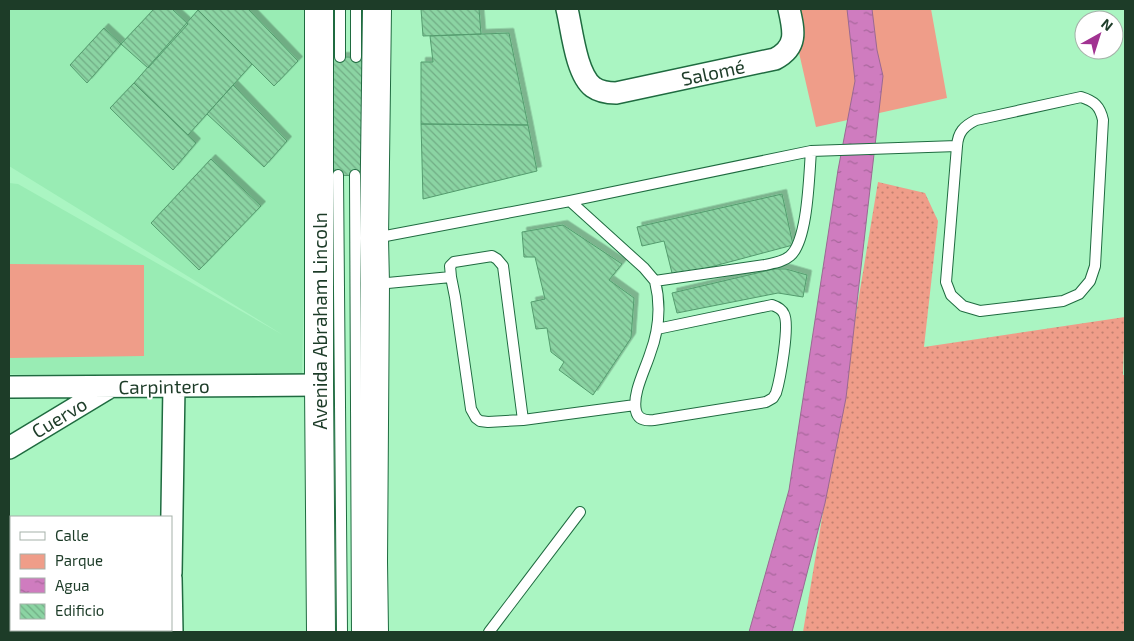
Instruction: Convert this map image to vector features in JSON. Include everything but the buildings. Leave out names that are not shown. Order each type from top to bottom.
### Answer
[{"type":"main road","name":"Avenida Abraham Lincoln","points":[[319,9],[321,632]]},
{"type":"main road","points":[[374,632],[374,238],[377,9]]},
{"type":"street","name":"Salomé","points":[[567,9],[581,70],[586,80],[594,88],[604,92],[616,93],[775,59],[784,54],[791,45],[793,36],[789,9]]},
{"type":"street","name":"Carpintero","points":[[9,387],[319,385]]},
{"type":"street","points":[[164,513],[174,386]]},
{"type":"street","name":"Cuervo","points":[[9,448],[110,387]]},
{"type":"lane","points":[[340,9],[340,57]]},
{"type":"lane","points":[[356,9],[356,57]]},
{"type":"lane","points":[[1081,97],[1091,100],[1100,108],[1103,120],[1095,266],[1090,282],[1079,294],[1064,301],[980,311],[963,306],[951,295],[946,282],[957,146],[958,137],[962,130],[967,124],[976,120],[1081,97]]},
{"type":"lane","points":[[374,238],[570,202],[811,151],[957,146]]},
{"type":"lane","points":[[655,281],[765,265],[783,261],[792,255],[799,245],[803,230],[811,151]]},
{"type":"lane","points":[[338,175],[342,632]]},
{"type":"lane","points":[[355,175],[357,632]]},
{"type":"lane","points":[[570,202],[644,268],[655,281],[659,297],[657,329],[640,382],[635,405],[636,413],[639,417],[644,420],[654,420],[766,402],[773,398],[776,393],[784,349],[786,322],[784,313],[776,306],[772,305],[657,329]]},
{"type":"lane","points":[[523,420],[503,266],[492,256],[454,262],[450,266],[451,277],[456,297],[472,413],[480,421],[523,420],[635,405]]},
{"type":"lane","points":[[375,284],[451,277]]},
{"type":"lane","points":[[489,632],[580,512]]},
{"type":"shaded area","points":[[9,9],[310,9],[302,375],[9,374],[9,183],[18,184],[283,335],[9,166]]},
{"type":"green space","points":[[789,9],[931,9],[947,98],[816,127]]},
{"type":"green space","points":[[878,182],[925,193],[938,221],[924,347],[1125,317],[1123,375],[1125,375],[1125,632],[803,632]]},
{"type":"green space","points":[[9,264],[144,265],[144,356],[9,358]]},
{"type":"water","points":[[847,9],[872,9],[877,50],[883,76],[846,398],[825,503],[792,632],[749,632],[789,490],[838,170],[855,81]]}]
